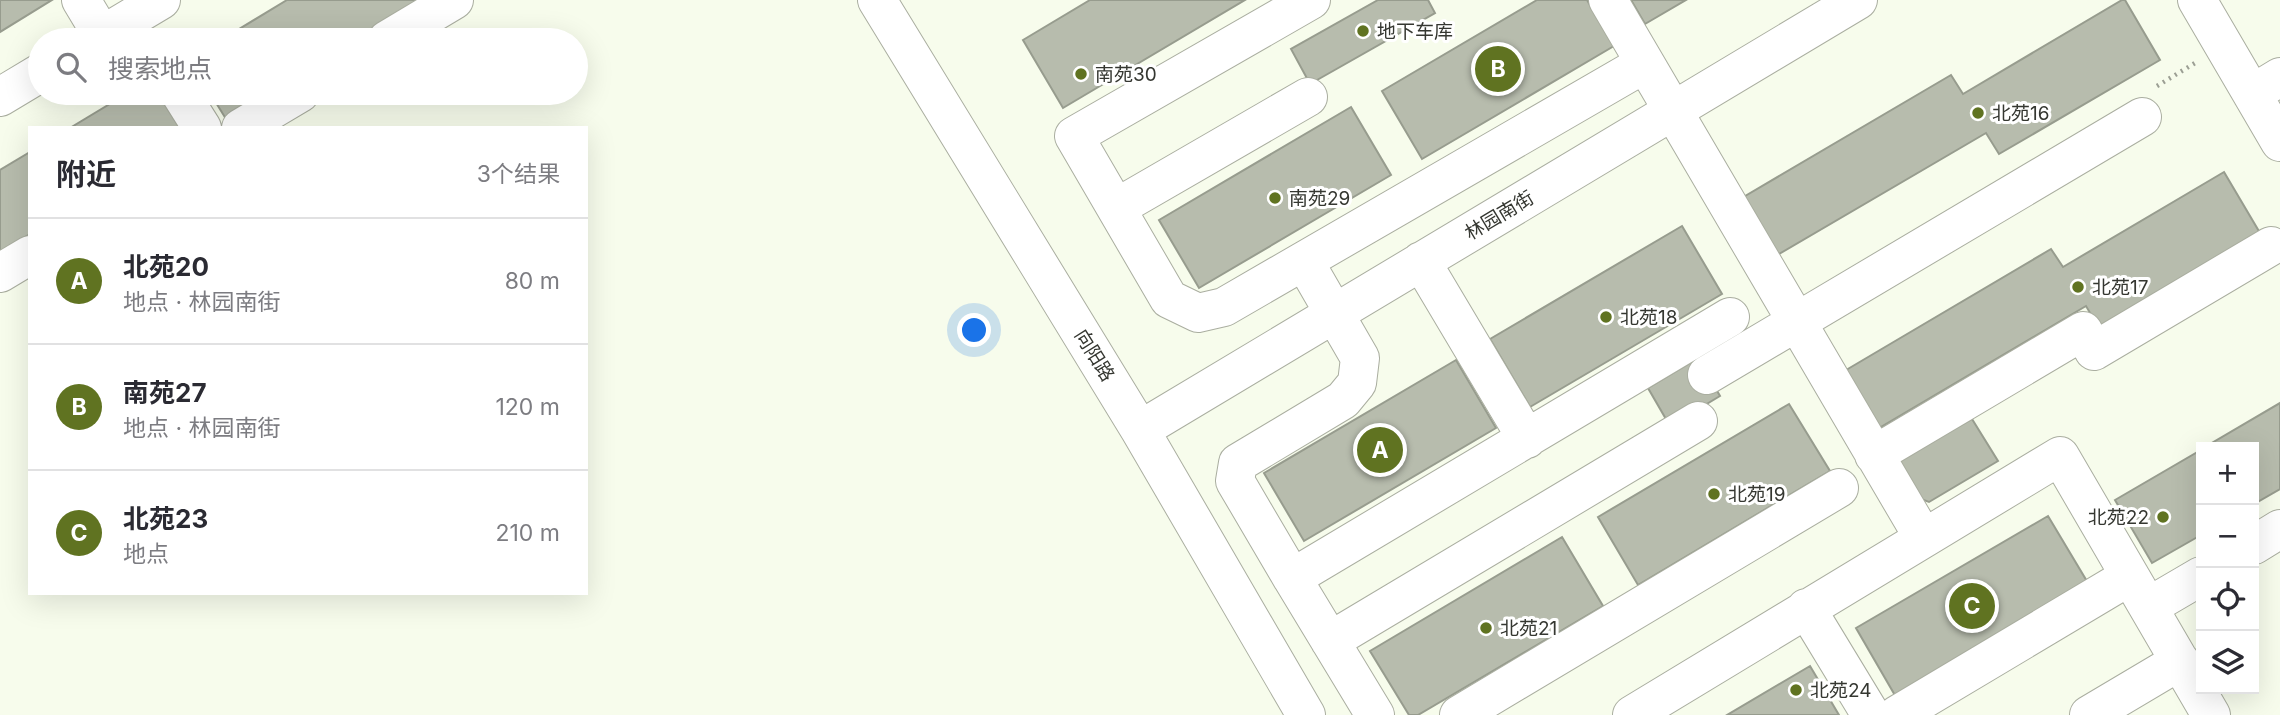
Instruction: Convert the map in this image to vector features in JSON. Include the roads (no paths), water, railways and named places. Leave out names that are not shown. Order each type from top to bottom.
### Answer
[{"type":"street","points":[[81,0],[127,22]]},
{"type":"street","points":[[407,28],[454,0]]},
{"type":"street","points":[[1311,0],[1074,136],[1169,299],[1198,313],[1224,307],[1644,64]]},
{"type":"street","points":[[1608,0],[1671,112],[1923,537]]},
{"type":"street","name":"林园南街","points":[[1140,429],[1858,0]]},
{"type":"street","points":[[2197,0],[2224,46],[2266,86],[2280,142]]},
{"type":"street","name":"向阳路","points":[[884,3],[1140,429],[1306,715]]},
{"type":"street","points":[[0,97],[28,80]]},
{"type":"street","points":[[1116,208],[1308,97]]},
{"type":"street","points":[[188,105],[201,126]]},
{"type":"street","points":[[244,126],[280,105]]},
{"type":"street","points":[[1707,375],[2142,117]]},
{"type":"street","points":[[1874,455],[2083,331],[2094,351],[2271,246]]},
{"type":"street","points":[[0,273],[28,256]]},
{"type":"street","points":[[1304,261],[1360,358],[1357,383],[1343,400],[1238,463],[1234,481],[1375,715]]},
{"type":"street","points":[[1421,261],[1527,439]]},
{"type":"street","points":[[1292,578],[1730,317]]},
{"type":"street","points":[[1330,640],[1698,421]]},
{"type":"street","points":[[1632,715],[2060,456],[2211,715]]},
{"type":"street","points":[[1459,715],[1839,488]]},
{"type":"street","points":[[2259,542],[2280,529]]},
{"type":"street","points":[[1897,715],[2139,591],[2196,577]]},
{"type":"street","points":[[1806,608],[1871,715]]},
{"type":"street","points":[[2089,715],[2180,661]]},
{"type":"place","name":"地下车库","points":[[1363,31]]},
{"type":"place","name":"南苑27","points":[[1498,69]]},
{"type":"place","name":"南苑30","points":[[1081,74]]},
{"type":"place","name":"北苑16","points":[[1978,113]]},
{"type":"place","name":"南苑29","points":[[1275,198]]},
{"type":"place","name":"北苑17","points":[[2078,287]]},
{"type":"place","name":"北苑18","points":[[1606,317]]},
{"type":"place","name":"北苑20","points":[[1380,450]]},
{"type":"place","name":"北苑19","points":[[1714,494]]},
{"type":"place","name":"北苑22","points":[[2163,517]]},
{"type":"place","name":"北苑23","points":[[1972,606]]},
{"type":"place","name":"北苑21","points":[[1486,628]]},
{"type":"place","name":"北苑24","points":[[1796,690]]}]
